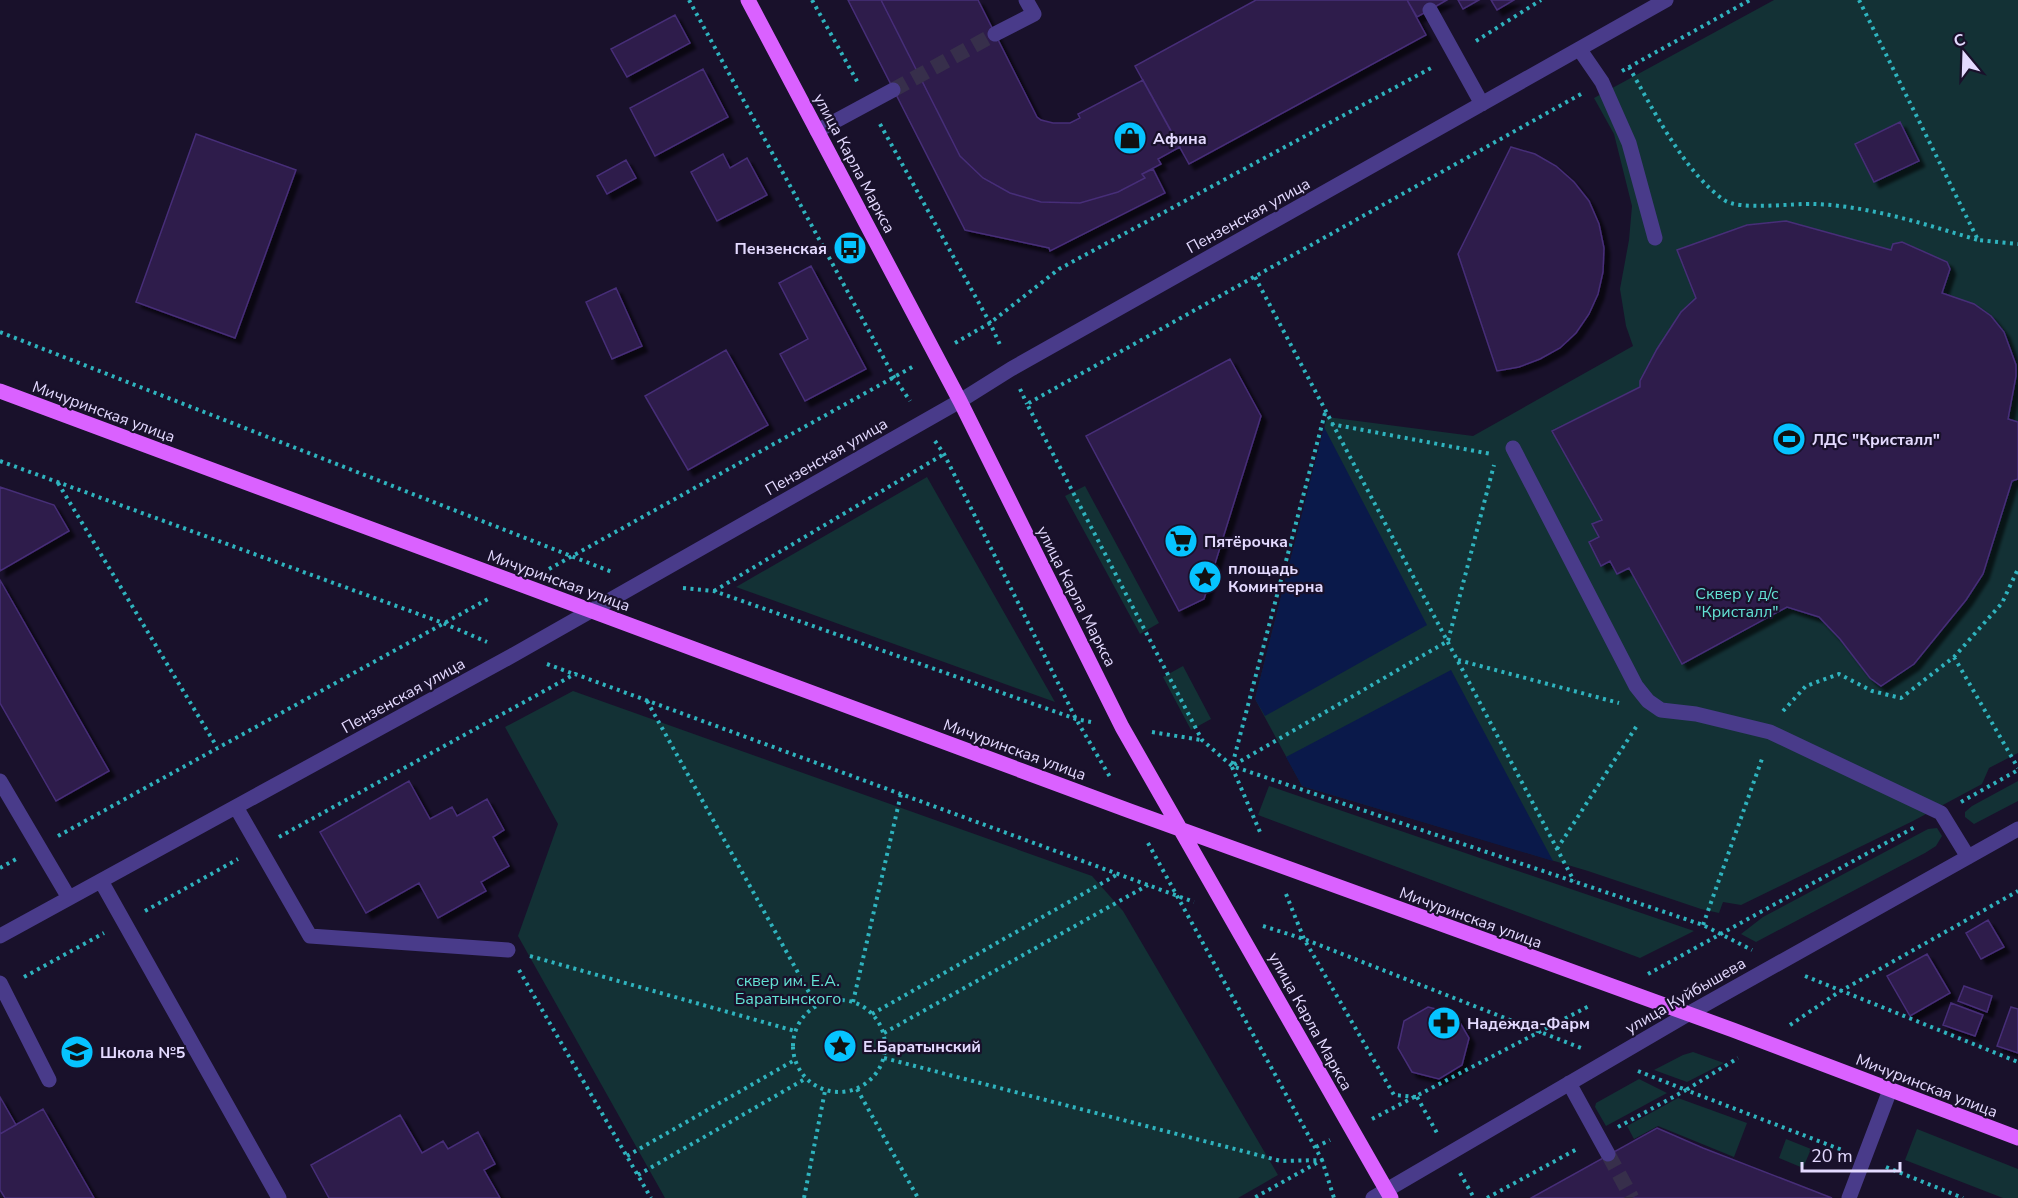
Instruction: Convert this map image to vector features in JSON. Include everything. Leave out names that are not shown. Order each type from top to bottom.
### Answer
[{"type":"main road","name":"улица Карла Маркса","points":[[748,0],[960,401],[1122,727],[1351,1129],[1384,1195]]},
{"type":"main road","name":"Мичуринская улица","points":[[0,391],[1130,812],[1688,1014],[2018,1138]]},
{"type":"street","points":[[995,34],[1034,15],[1026,0]]},
{"type":"street","name":"Пензенская улица","points":[[0,936],[515,654],[960,401],[1011,369],[1666,0]]},
{"type":"street","points":[[1430,10],[1482,105]]},
{"type":"street","points":[[1580,50],[1602,82],[1629,143],[1654,238]]},
{"type":"street","points":[[817,131],[893,90]]},
{"type":"street","points":[[1513,448],[1636,686],[1648,701],[1661,710],[1696,714],[1770,732],[1941,813],[1968,857]]},
{"type":"street","points":[[0,781],[69,898]]},
{"type":"street","points":[[236,807],[310,936],[508,950]]},
{"type":"street","name":"улица Куйбышева","points":[[1384,1195],[1688,1014],[2018,829]]},
{"type":"street","points":[[101,881],[279,1198]]},
{"type":"street","points":[[2,986],[49,1080]]},
{"type":"street","points":[[1569,1083],[1608,1154]]},
{"type":"street","points":[[1849,1198],[1890,1090]]},
{"type":"path","points":[[689,0],[894,377],[944,454],[1076,719],[1178,896],[1322,1160],[1334,1198]]},
{"type":"path","points":[[812,0],[990,323],[1027,404],[1202,740],[1232,766],[1703,925],[1777,964],[1839,992],[2018,1062]]},
{"type":"path","points":[[0,868],[443,623],[573,557],[990,323],[1059,269],[1454,55],[1541,0]]},
{"type":"path","points":[[1027,404],[1750,0]]},
{"type":"path","points":[[1860,0],[1978,240]]},
{"type":"path","points":[[1629,67],[1662,124],[1695,174],[1725,201],[1755,206],[1813,204],[1865,210],[1978,240],[2018,244]]},
{"type":"path","points":[[1255,277],[1574,880]]},
{"type":"path","points":[[0,333],[640,583]]},
{"type":"path","points":[[1232,766],[1325,413]]},
{"type":"path","points":[[1232,766],[1448,642],[1497,455],[1331,424]]},
{"type":"path","points":[[714,591],[944,454]]},
{"type":"path","points":[[0,461],[443,623],[515,654],[647,700],[1231,916],[1304,939],[1963,1198]]},
{"type":"path","points":[[58,482],[218,747]]},
{"type":"path","points":[[1703,925],[1776,718],[1806,686],[1839,674],[1872,691],[1901,698],[1954,657],[2002,603],[2018,569]]},
{"type":"path","points":[[682,588],[714,591],[1076,719],[1202,740]]},
{"type":"path","points":[[1351,1129],[1417,1097],[1620,990],[2018,769],[1954,657]]},
{"type":"path","points":[[1457,660],[1625,705]]},
{"type":"path","points":[[2,986],[124,922],[575,674]]},
{"type":"path","points":[[647,700],[816,1005]]},
{"type":"path","points":[[1557,849],[1639,722]]},
{"type":"path","points":[[853,1002],[901,794]]},
{"type":"path","points":[[872,1014],[1119,874]]},
{"type":"path","points":[[884,1033],[1149,885]]},
{"type":"path","points":[[1487,1198],[1686,1090],[1839,992],[2018,891]]},
{"type":"path","points":[[1304,939],[1394,1095],[1417,1097]]},
{"type":"path","points":[[508,950],[795,1031]]},
{"type":"path","points":[[508,950],[651,1198]]},
{"type":"path","points":[[837,999],[853,1002],[872,1014],[884,1033],[884,1058],[876,1074],[865,1086],[841,1093],[825,1092],[805,1079],[793,1060],[792,1048],[795,1031],[806,1013],[816,1005],[837,999]]},
{"type":"path","points":[[884,1058],[1281,1161],[1322,1160]]},
{"type":"path","points":[[627,1156],[793,1060]]},
{"type":"path","points":[[638,1175],[805,1079]]},
{"type":"path","points":[[857,1089],[918,1198]]},
{"type":"path","points":[[804,1198],[825,1092]]},
{"type":"path","points":[[1254,1198],[1322,1160]]},
{"type":"green space","name":"Сквер у д/с \"Кристалл\"","points":[[1774,0],[2018,0],[2018,753],[1989,768],[1982,784],[1913,821],[1741,905],[1723,902],[1719,913],[1588,871],[1302,786],[1255,699],[1327,417],[1473,436],[1633,346],[1626,326],[1620,289],[1629,240],[1632,206],[1614,134],[1594,98]]},
{"type":"green space","points":[[927,477],[1055,702],[736,587]]},
{"type":"green space","points":[[1085,486],[1159,623],[1140,634],[1065,496]]},
{"type":"green space","points":[[1183,666],[1211,719],[1191,730],[1163,677]]},
{"type":"green space","name":"сквер им. Е.А. Баратынского","points":[[573,691],[1092,876],[1123,911],[1278,1175],[1238,1198],[665,1198],[518,936],[558,824],[505,727]]},
{"type":"green space","points":[[2018,781],[2018,801],[1974,824],[1965,817],[1965,812],[1972,806]]},
{"type":"green space","points":[[1269,786],[1694,931],[1640,958],[1258,815]]},
{"type":"green space","points":[[1937,828],[1942,836],[1936,846],[1925,853],[1756,942],[1741,934],[1763,917],[1928,829]]},
{"type":"green space","points":[[1693,1052],[1724,1063],[1687,1082],[1654,1070],[1683,1055]]},
{"type":"green space","points":[[1639,1079],[1667,1093],[1606,1126],[1595,1107],[1596,1103]]},
{"type":"green space","points":[[1678,1098],[1747,1123],[1734,1157],[1658,1126],[1634,1139],[1627,1126]]},
{"type":"green space","points":[[1917,1129],[2018,1169],[2018,1198],[2003,1198],[1905,1160]]},
{"type":"green space","points":[[1786,1139],[1811,1149],[1803,1168],[1779,1158]]},
{"type":"water","points":[[1324,427],[1427,625],[1265,716],[1255,699]]},
{"type":"water","points":[[1451,670],[1553,861],[1302,786],[1286,757]]},
{"type":"building","points":[[848,0],[881,0],[960,156],[983,178],[1010,193],[1041,202],[1080,203],[1118,192],[1145,178],[1142,174],[1153,169],[1165,193],[1050,251],[1049,248],[965,230]]},
{"type":"building","points":[[881,0],[978,0],[1037,117],[1041,120],[1070,123],[1080,118],[1078,114],[1143,80],[1180,147],[1158,159],[1161,164],[1142,174],[1145,178],[1118,192],[1080,203],[1041,202],[1010,193],[983,178],[960,156]]},
{"type":"building","points":[[1256,0],[1407,0],[1426,35],[1189,164],[1135,66]]},
{"type":"building","points":[[1407,0],[1447,0],[1417,17]]},
{"type":"building","points":[[1458,0],[1479,0],[1463,9]]},
{"type":"building","points":[[1491,0],[1514,0],[1497,10]]},
{"type":"building","points":[[675,15],[690,43],[627,77],[611,49]]},
{"type":"building","points":[[703,69],[728,117],[655,156],[630,108]]},
{"type":"building","points":[[1900,122],[1919,161],[1874,182],[1855,144]]},
{"type":"building","points":[[196,134],[296,170],[235,338],[136,302]]},
{"type":"building","points":[[1511,147],[1535,154],[1556,166],[1574,182],[1589,201],[1599,224],[1604,248],[1603,272],[1598,294],[1589,314],[1576,333],[1560,348],[1519,367],[1497,371],[1458,254]]},
{"type":"building","points":[[723,154],[730,168],[747,158],[767,195],[717,221],[691,172]]},
{"type":"building","points":[[626,160],[636,178],[607,194],[597,176]]},
{"type":"building","points":[[1786,221],[1891,250],[1893,244],[1902,242],[1947,262],[1950,269],[1942,293],[1974,304],[1991,316],[2004,332],[2016,365],[2008,419],[2018,422],[2018,479],[2012,481],[1983,574],[1966,600],[1914,664],[1881,686],[1870,678],[1840,639],[1819,617],[1787,607],[1682,664],[1629,568],[1617,574],[1610,561],[1601,566],[1589,542],[1599,537],[1592,524],[1602,520],[1552,431],[1640,387],[1640,381],[1657,349],[1681,312],[1696,298],[1677,250],[1747,225]]},
{"type":"building","points":[[811,266],[866,369],[805,401],[780,354],[808,339],[779,283]]},
{"type":"building","points":[[616,288],[642,346],[612,359],[586,302]]},
{"type":"building","points":[[726,350],[768,425],[688,470],[645,396]]},
{"type":"building","points":[[1230,359],[1261,416],[1204,599],[1179,611],[1086,436]]},
{"type":"building","points":[[0,487],[54,505],[69,531],[0,571]]},
{"type":"building","points":[[0,580],[109,771],[56,801],[0,703]]},
{"type":"building","points":[[409,781],[430,819],[452,807],[457,816],[487,799],[504,830],[493,837],[509,866],[481,882],[486,891],[438,918],[419,883],[366,913],[320,832]]},
{"type":"building","points":[[1988,920],[2004,947],[1981,959],[1966,933]]},
{"type":"building","points":[[1927,954],[1950,993],[1910,1016],[1887,976]]},
{"type":"building","points":[[1964,986],[1992,996],[1987,1012],[1958,1001]]},
{"type":"building","points":[[1951,1003],[1983,1015],[1975,1036],[1943,1025]]},
{"type":"building","points":[[1428,1007],[1455,1014],[1469,1038],[1462,1065],[1439,1079],[1412,1072],[1398,1048],[1404,1021]]},
{"type":"building","points":[[2011,1007],[2018,1009],[2018,1053],[1997,1046]]},
{"type":"building","points":[[0,1097],[16,1125],[0,1134]]},
{"type":"building","points":[[43,1109],[94,1198],[5,1198],[0,1190],[0,1134]]},
{"type":"building","points":[[400,1115],[422,1153],[443,1141],[448,1149],[478,1132],[495,1164],[484,1170],[500,1198],[329,1198],[311,1165]]},
{"type":"building","points":[[1657,1128],[1703,1148],[1832,1198],[1531,1198]]},
{"type":"tunnel","points":[[893,90],[995,34]]},
{"type":"tunnel","points":[[1608,1154],[1632,1198]]},
{"type":"place","name":"Афина","points":[[1130,138]]},
{"type":"place","name":"Пензенская","points":[[850,248]]},
{"type":"place","name":"ЛДС \"Кристалл\"","points":[[1789,439]]},
{"type":"place","name":"Пятёрочка","points":[[1181,541]]},
{"type":"place","name":"площадь Коминтерна","points":[[1205,577]]},
{"type":"place","name":"Надежда-Фарм","points":[[1444,1023]]},
{"type":"place","name":"Е.Баратынский","points":[[840,1046]]},
{"type":"place","name":"Школа №5","points":[[77,1052]]}]
